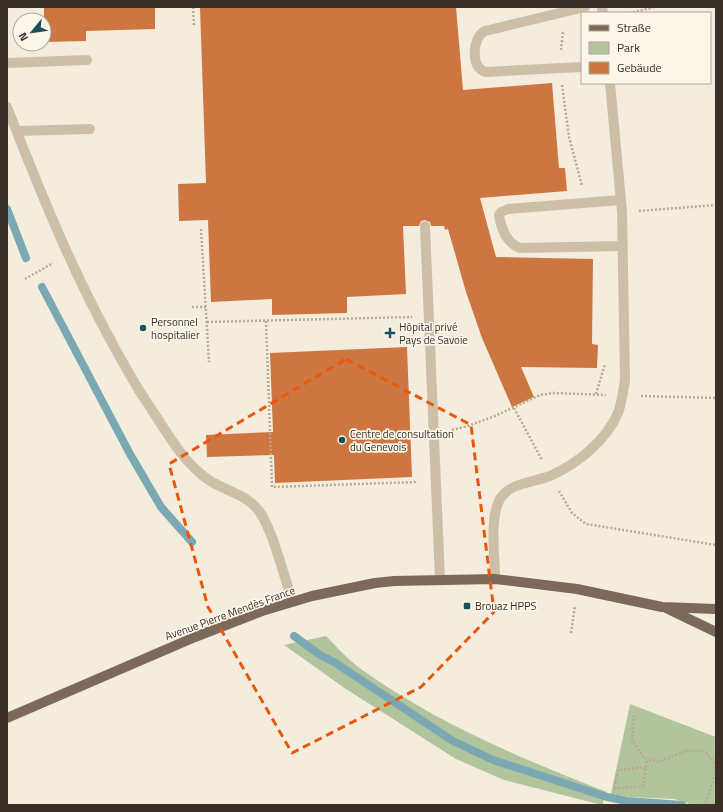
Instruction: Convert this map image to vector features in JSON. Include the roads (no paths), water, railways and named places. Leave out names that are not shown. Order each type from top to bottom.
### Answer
[{"type":"main road","name":"Avenue Pierre Mendès France","points":[[7,718],[195,637],[293,602],[375,584],[440,580],[495,579],[578,589],[662,607],[716,609]]},
{"type":"main road","name":"Avenue Pierre Mendès France","points":[[662,607],[716,632]]},
{"type":"street","points":[[581,67],[486,72],[480,70],[477,65],[475,43],[479,36],[485,31],[586,7]]},
{"type":"street","points":[[7,63],[87,60]]},
{"type":"street","points":[[495,579],[495,517],[498,503],[508,490],[515,486],[562,470],[599,442],[618,413],[623,396],[625,380],[621,200],[610,84]]},
{"type":"street","points":[[7,107],[34,179],[68,255],[90,302],[132,379],[181,452],[197,471],[216,485],[244,498],[253,504],[264,518],[293,602]]},
{"type":"street","points":[[16,131],[90,129]]},
{"type":"street","points":[[621,200],[508,209],[501,212],[499,215],[506,237],[512,245],[520,248],[622,246]]},
{"type":"street","points":[[425,226],[440,580]]},
{"type":"waterway","points":[[7,209],[26,258]]},
{"type":"waterway","points":[[42,287],[130,454],[161,507],[192,542]]},
{"type":"waterway","points":[[294,636],[320,655],[334,662],[453,741],[493,760],[607,797],[627,801],[682,805]]},
{"type":"place","name":"Personnel hospitalier","points":[[143,328]]},
{"type":"place","name":"Hôpital privé Pays de Savoie","points":[[390,333]]},
{"type":"place","name":"Centre de consultation du Genevois","points":[[342,440]]},
{"type":"place","name":"Brouaz HPPS","points":[[467,606]]}]
